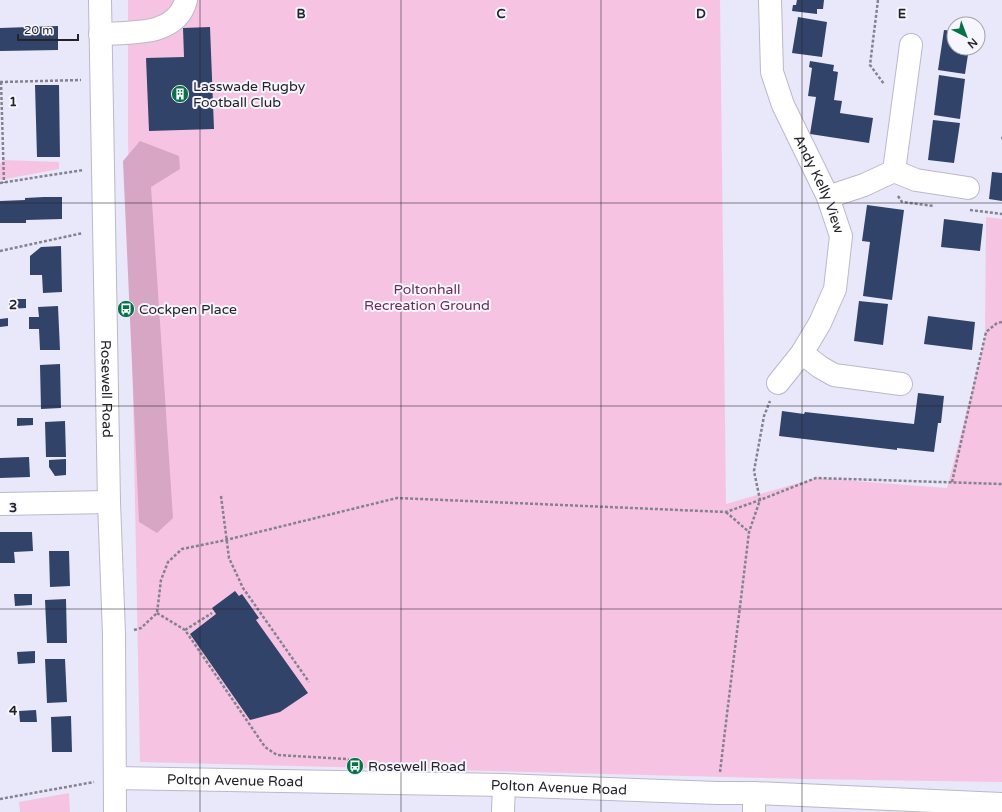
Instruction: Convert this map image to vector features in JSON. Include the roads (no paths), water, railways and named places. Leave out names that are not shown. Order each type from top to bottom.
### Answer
[{"type":"street","name":"Rosewell Road","points":[[100,0],[109,502],[114,634],[115,812]]},
{"type":"street","points":[[100,34],[154,30],[175,21],[184,9],[186,0]]},
{"type":"street","name":"Andy Kelly View","points":[[770,0],[772,72],[783,104],[828,197],[841,236],[834,288],[820,323],[802,353],[778,383]]},
{"type":"street","points":[[894,172],[911,45]]},
{"type":"street","points":[[828,197],[864,185],[894,172],[916,180],[968,188]]},
{"type":"street","points":[[802,353],[820,368],[834,375],[901,384]]},
{"type":"street","points":[[0,504],[109,502]]},
{"type":"street","name":"Polton Avenue Road","points":[[115,778],[504,785],[717,793],[754,803],[1002,804]]},
{"type":"street","points":[[503,812],[504,785]]},
{"type":"place","name":"Lasswade Rugby Football Club","points":[[180,94]]},
{"type":"place","name":"Cockpen Place","points":[[126,309]]},
{"type":"place","name":"Rosewell Road","points":[[355,766]]},
{"type":"park label","name":"Poltonhall Recreation Ground","points":[[427,298]]}]
